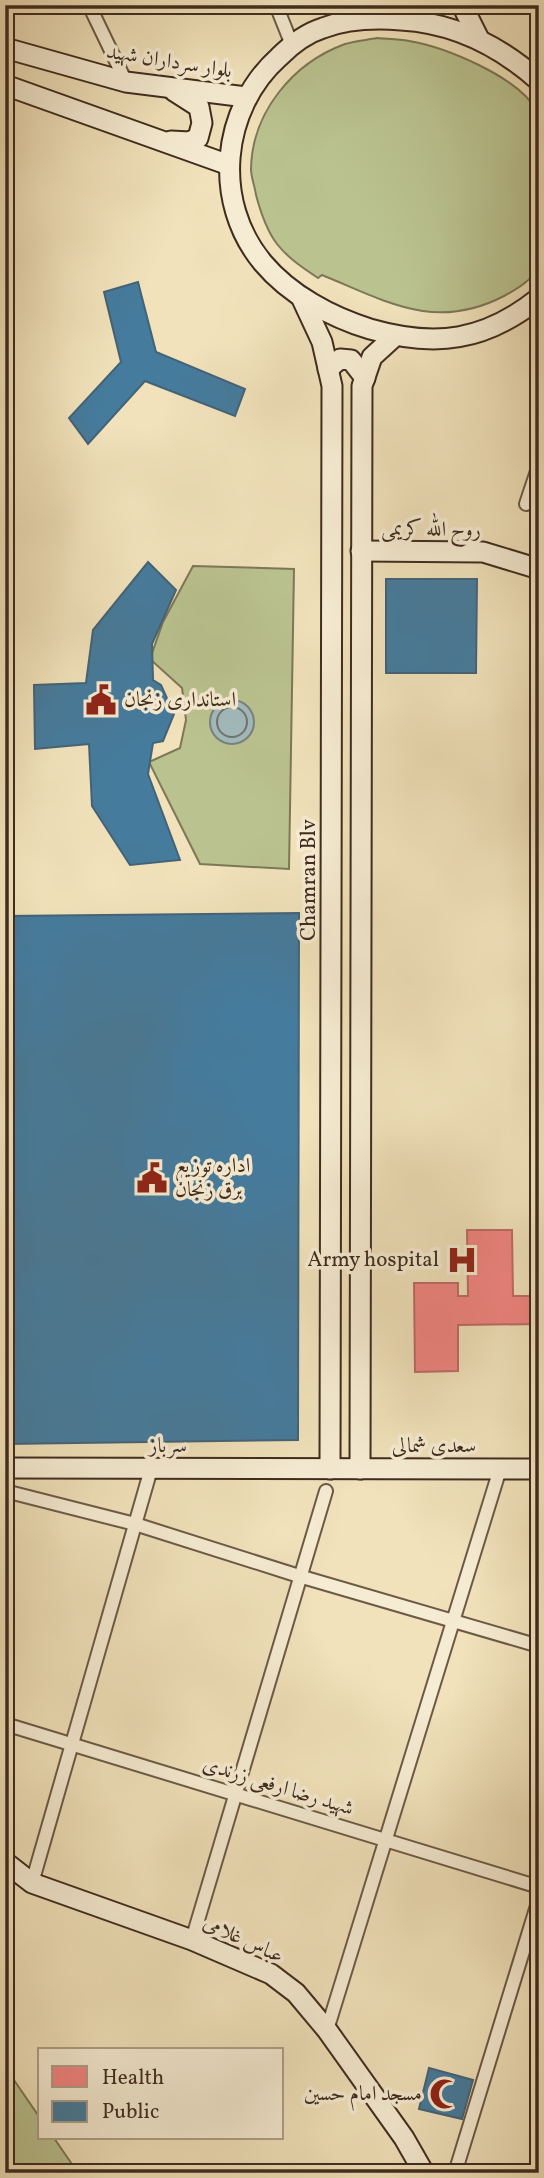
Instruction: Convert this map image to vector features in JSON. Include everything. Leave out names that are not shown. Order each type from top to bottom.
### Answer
[{"type":"main road","points":[[462,5],[479,38]]},
{"type":"main road","points":[[539,81],[524,67],[479,38],[428,22],[375,18],[322,28],[292,45],[266,68],[246,97],[233,130],[229,165],[232,200],[244,233],[263,263],[301,297],[346,322],[395,336],[446,339],[482,332],[515,317],[539,298]]},
{"type":"main road","name":"بلوار سرداران شهید","points":[[5,48],[126,82],[246,97]]},
{"type":"main road","points":[[5,85],[229,165]]},
{"type":"main road","points":[[159,140],[189,142],[198,138],[202,123],[200,107],[170,88]]},
{"type":"main road","name":"Chamran Blv","points":[[301,297],[322,342],[332,386],[330,1469]]},
{"type":"main road","points":[[360,1469],[362,386],[372,357],[395,336]]},
{"type":"main road","points":[[328,369],[340,359],[351,360],[365,378]]},
{"type":"main road","name":"روح الله کریمی","points":[[362,551],[483,552],[539,569]]},
{"type":"main road","points":[[331,904],[361,904]]},
{"type":"main road","points":[[330,1404],[337,1415],[343,1418],[349,1418],[359,1412]]},
{"type":"main road","name":"سرباز","points":[[5,1468],[330,1469]]},
{"type":"main road","name":"سعدی شمالی","points":[[330,1469],[539,1469]]},
{"type":"main road","name":"عباس غلامی","points":[[5,1862],[32,1883],[192,1940],[271,1974],[296,1993],[327,2030],[404,2138],[424,2173]]},
{"type":"street","points":[[89,5],[126,82]]},
{"type":"street","points":[[276,5],[292,45]]},
{"type":"street","points":[[526,504],[539,466]]},
{"type":"street","points":[[32,1883],[151,1469]]},
{"type":"street","points":[[327,2030],[500,1469]]},
{"type":"street","points":[[5,1491],[135,1524],[299,1576],[539,1646]]},
{"type":"street","points":[[192,1940],[326,1491]]},
{"type":"street","name":"شهید رضا ارفعی زرندی","points":[[5,1724],[539,1887]]},
{"type":"street","points":[[455,2173],[539,1899]]},
{"type":"green space","points":[[377,38],[424,44],[461,57],[498,75],[528,98],[537,111],[540,139],[540,260],[529,280],[504,296],[455,312],[411,309],[322,275],[318,278],[286,254],[270,233],[258,201],[251,169],[253,148],[267,109],[293,77],[326,52],[345,44]]},
{"type":"green space","points":[[193,566],[294,569],[289,869],[200,864],[149,762],[180,748],[186,720],[182,688],[150,659],[163,622]]},
{"type":"green space","points":[[5,2067],[38,2115],[38,2140],[55,2140],[78,2173],[5,2173]]},
{"type":"water","points":[[232,700],[248,706],[254,722],[248,738],[232,744],[216,738],[210,722],[216,706]]},
{"type":"building: Health","points":[[467,1230],[512,1230],[513,1296],[539,1296],[539,1324],[458,1325],[458,1371],[415,1372],[414,1283],[458,1283],[458,1296],[468,1296]]},
{"type":"building: Public","points":[[138,282],[156,352],[245,389],[235,416],[145,381],[88,444],[69,418],[121,362],[104,292]]},
{"type":"building: Public","name":"استانداری زنجان","points":[[148,562],[176,590],[152,644],[153,680],[161,685],[174,714],[163,741],[153,743],[148,774],[180,860],[130,865],[92,806],[89,744],[35,749],[34,685],[86,683],[93,630]]},
{"type":"building: Public","points":[[386,579],[477,579],[476,673],[386,673]]},
{"type":"building: Public","name":"اداره توزیع برق زنجان","points":[[299,913],[298,1440],[5,1444],[5,916]]},
{"type":"building: Public","name":"مسجد امام حسین","points":[[429,2068],[473,2080],[462,2119],[419,2109]]},
{"type":"place","name":"استانداری زنجان","points":[[101,700]]},
{"type":"place","name":"اداره توزیع برق زنجان","points":[[152,1178]]},
{"type":"place","name":"Army hospital","points":[[462,1260]]},
{"type":"place","name":"مسجد امام حسین","points":[[445,2094]]}]
